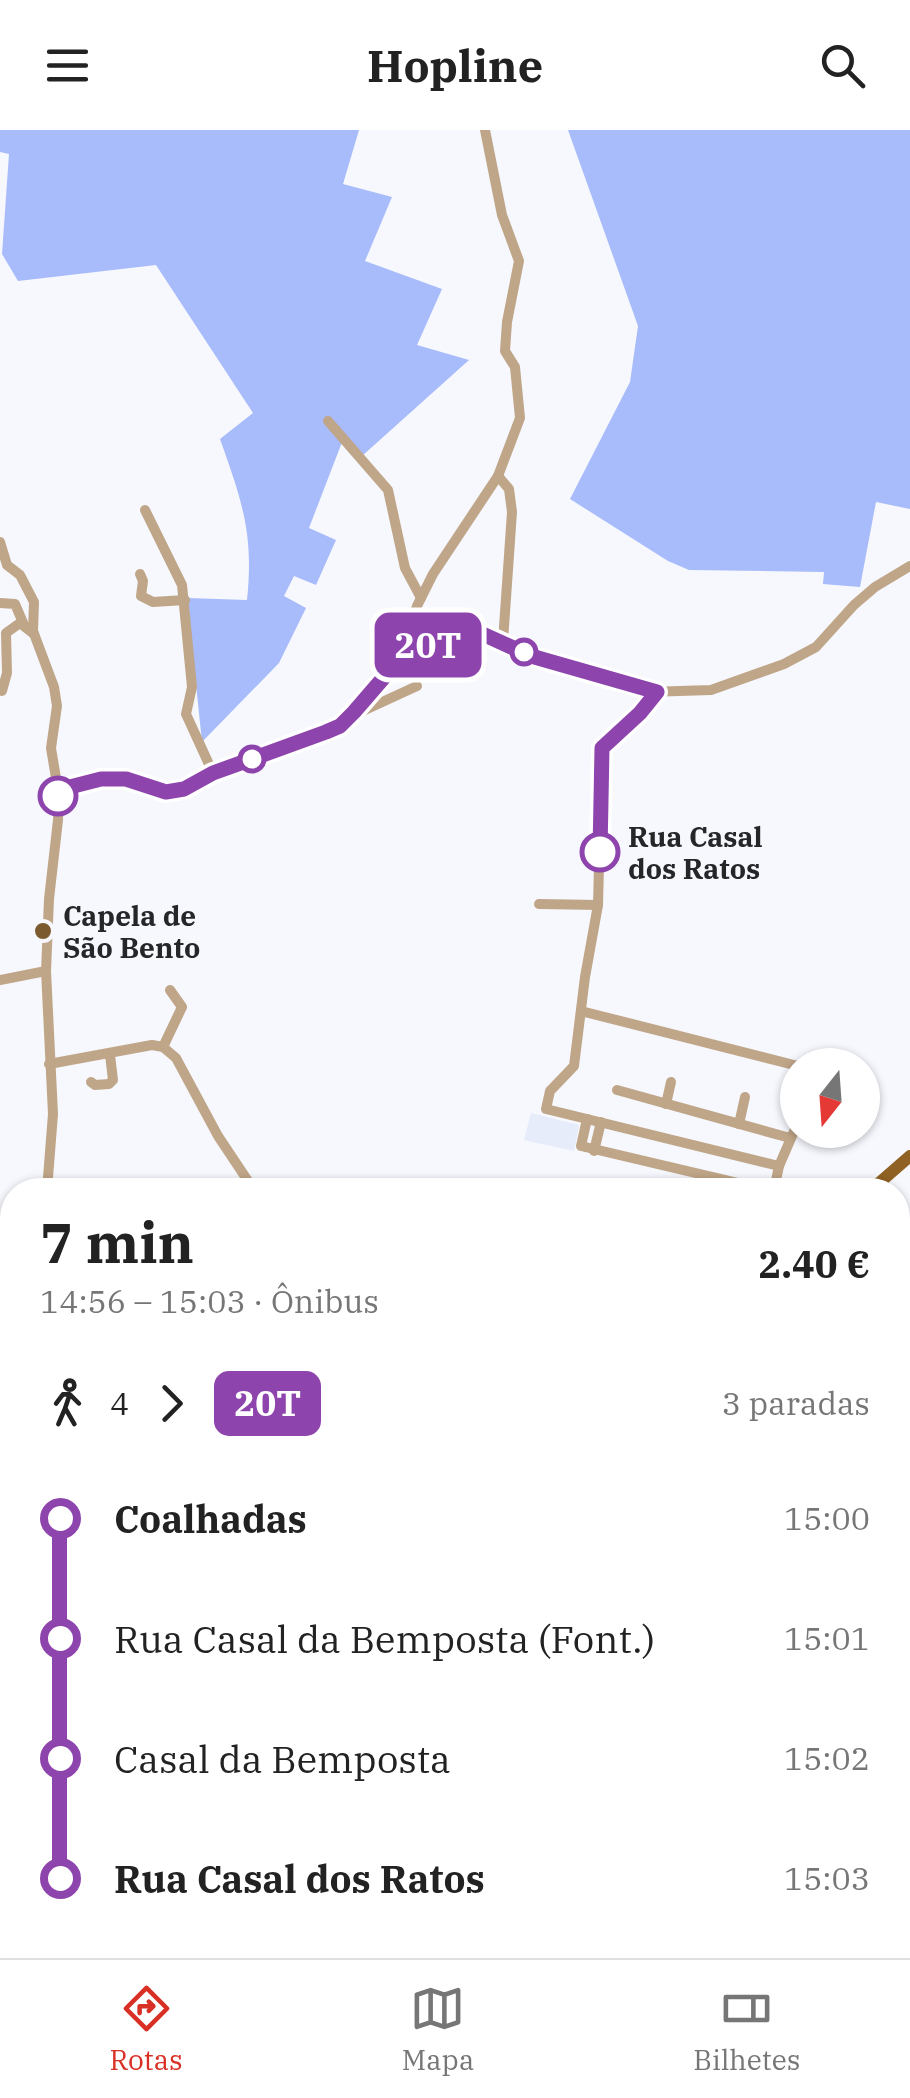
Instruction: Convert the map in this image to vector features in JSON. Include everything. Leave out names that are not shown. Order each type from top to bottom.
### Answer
[{"type":"main road","points":[[885,1178],[910,1156]]},
{"type":"street","points":[[346,719],[397,662],[421,598],[471,513],[498,476],[520,418],[514,368],[505,350],[519,261],[502,216],[485,130]]},
{"type":"street","points":[[328,421],[388,490],[405,568],[421,598]]},
{"type":"street","points":[[498,476],[510,489],[512,512],[504,641]]},
{"type":"street","points":[[145,510],[160,545],[179,574],[192,687],[186,714],[213,773]]},
{"type":"street","points":[[0,542],[7,565],[20,575],[34,602],[34,635]]},
{"type":"street","points":[[397,662],[461,631],[476,631],[531,656],[657,692],[711,690],[784,664],[816,647],[854,605],[910,566]]},
{"type":"street","points":[[140,574],[141,596],[146,600],[185,600]]},
{"type":"street","points":[[0,603],[15,604],[34,635],[54,686],[56,706],[51,748],[58,790],[57,848],[49,899],[46,971],[53,1114],[48,1178]]},
{"type":"street","points":[[2,692],[7,672],[6,633],[12,626],[24,624]]},
{"type":"street","points":[[58,790],[101,779],[126,779],[166,792],[184,789],[213,773],[326,732],[417,686]]},
{"type":"street","points":[[657,692],[602,748],[598,905],[574,1066],[550,1091],[546,1109],[779,1166]]},
{"type":"street","points":[[539,904],[598,905]]},
{"type":"street","points":[[0,980],[46,971]]},
{"type":"street","points":[[163,1047],[182,1013],[170,990]]},
{"type":"street","points":[[582,1011],[780,1061]]},
{"type":"street","points":[[50,1064],[163,1047],[176,1058],[218,1136],[246,1178]]},
{"type":"street","points":[[91,1082],[110,1083],[110,1055]]},
{"type":"street","points":[[666,1104],[672,1082]]},
{"type":"street","points":[[618,1090],[780,1135]]},
{"type":"street","points":[[738,1124],[745,1097]]},
{"type":"street","points":[[586,1119],[581,1146],[717,1178]]},
{"type":"street","points":[[594,1151],[601,1122]]},
{"type":"street","points":[[775,1178],[786,1148]]},
{"type":"shaded area","points":[[0,130],[359,130],[343,184],[392,197],[365,261],[442,289],[417,345],[469,360],[362,456],[344,437],[309,528],[336,540],[316,585],[294,576],[284,596],[306,608],[279,663],[202,742],[187,598],[247,600],[249,556],[244,518],[220,439],[253,413],[156,265],[18,281],[2,254],[9,154],[0,152]]},
{"type":"shaded area","points":[[568,130],[910,130],[910,509],[876,502],[860,587],[823,584],[824,572],[689,570],[668,561],[570,499],[630,382],[638,326]]},
{"type":"shaded area","points":[[531,1113],[579,1125],[574,1151],[524,1140]]},
{"type":"bus line","name":"20T","points":[[58,796],[58,790],[101,779],[126,779],[166,792],[184,789],[213,773],[340,726],[396,663],[410,653],[461,631],[476,631],[531,656],[657,692],[602,748],[600,852]]},
{"type":"place","name":"Rua Casal dos Ratos","points":[[600,852]]},
{"type":"place","name":"Capela de São Bento","points":[[43,931]]}]
